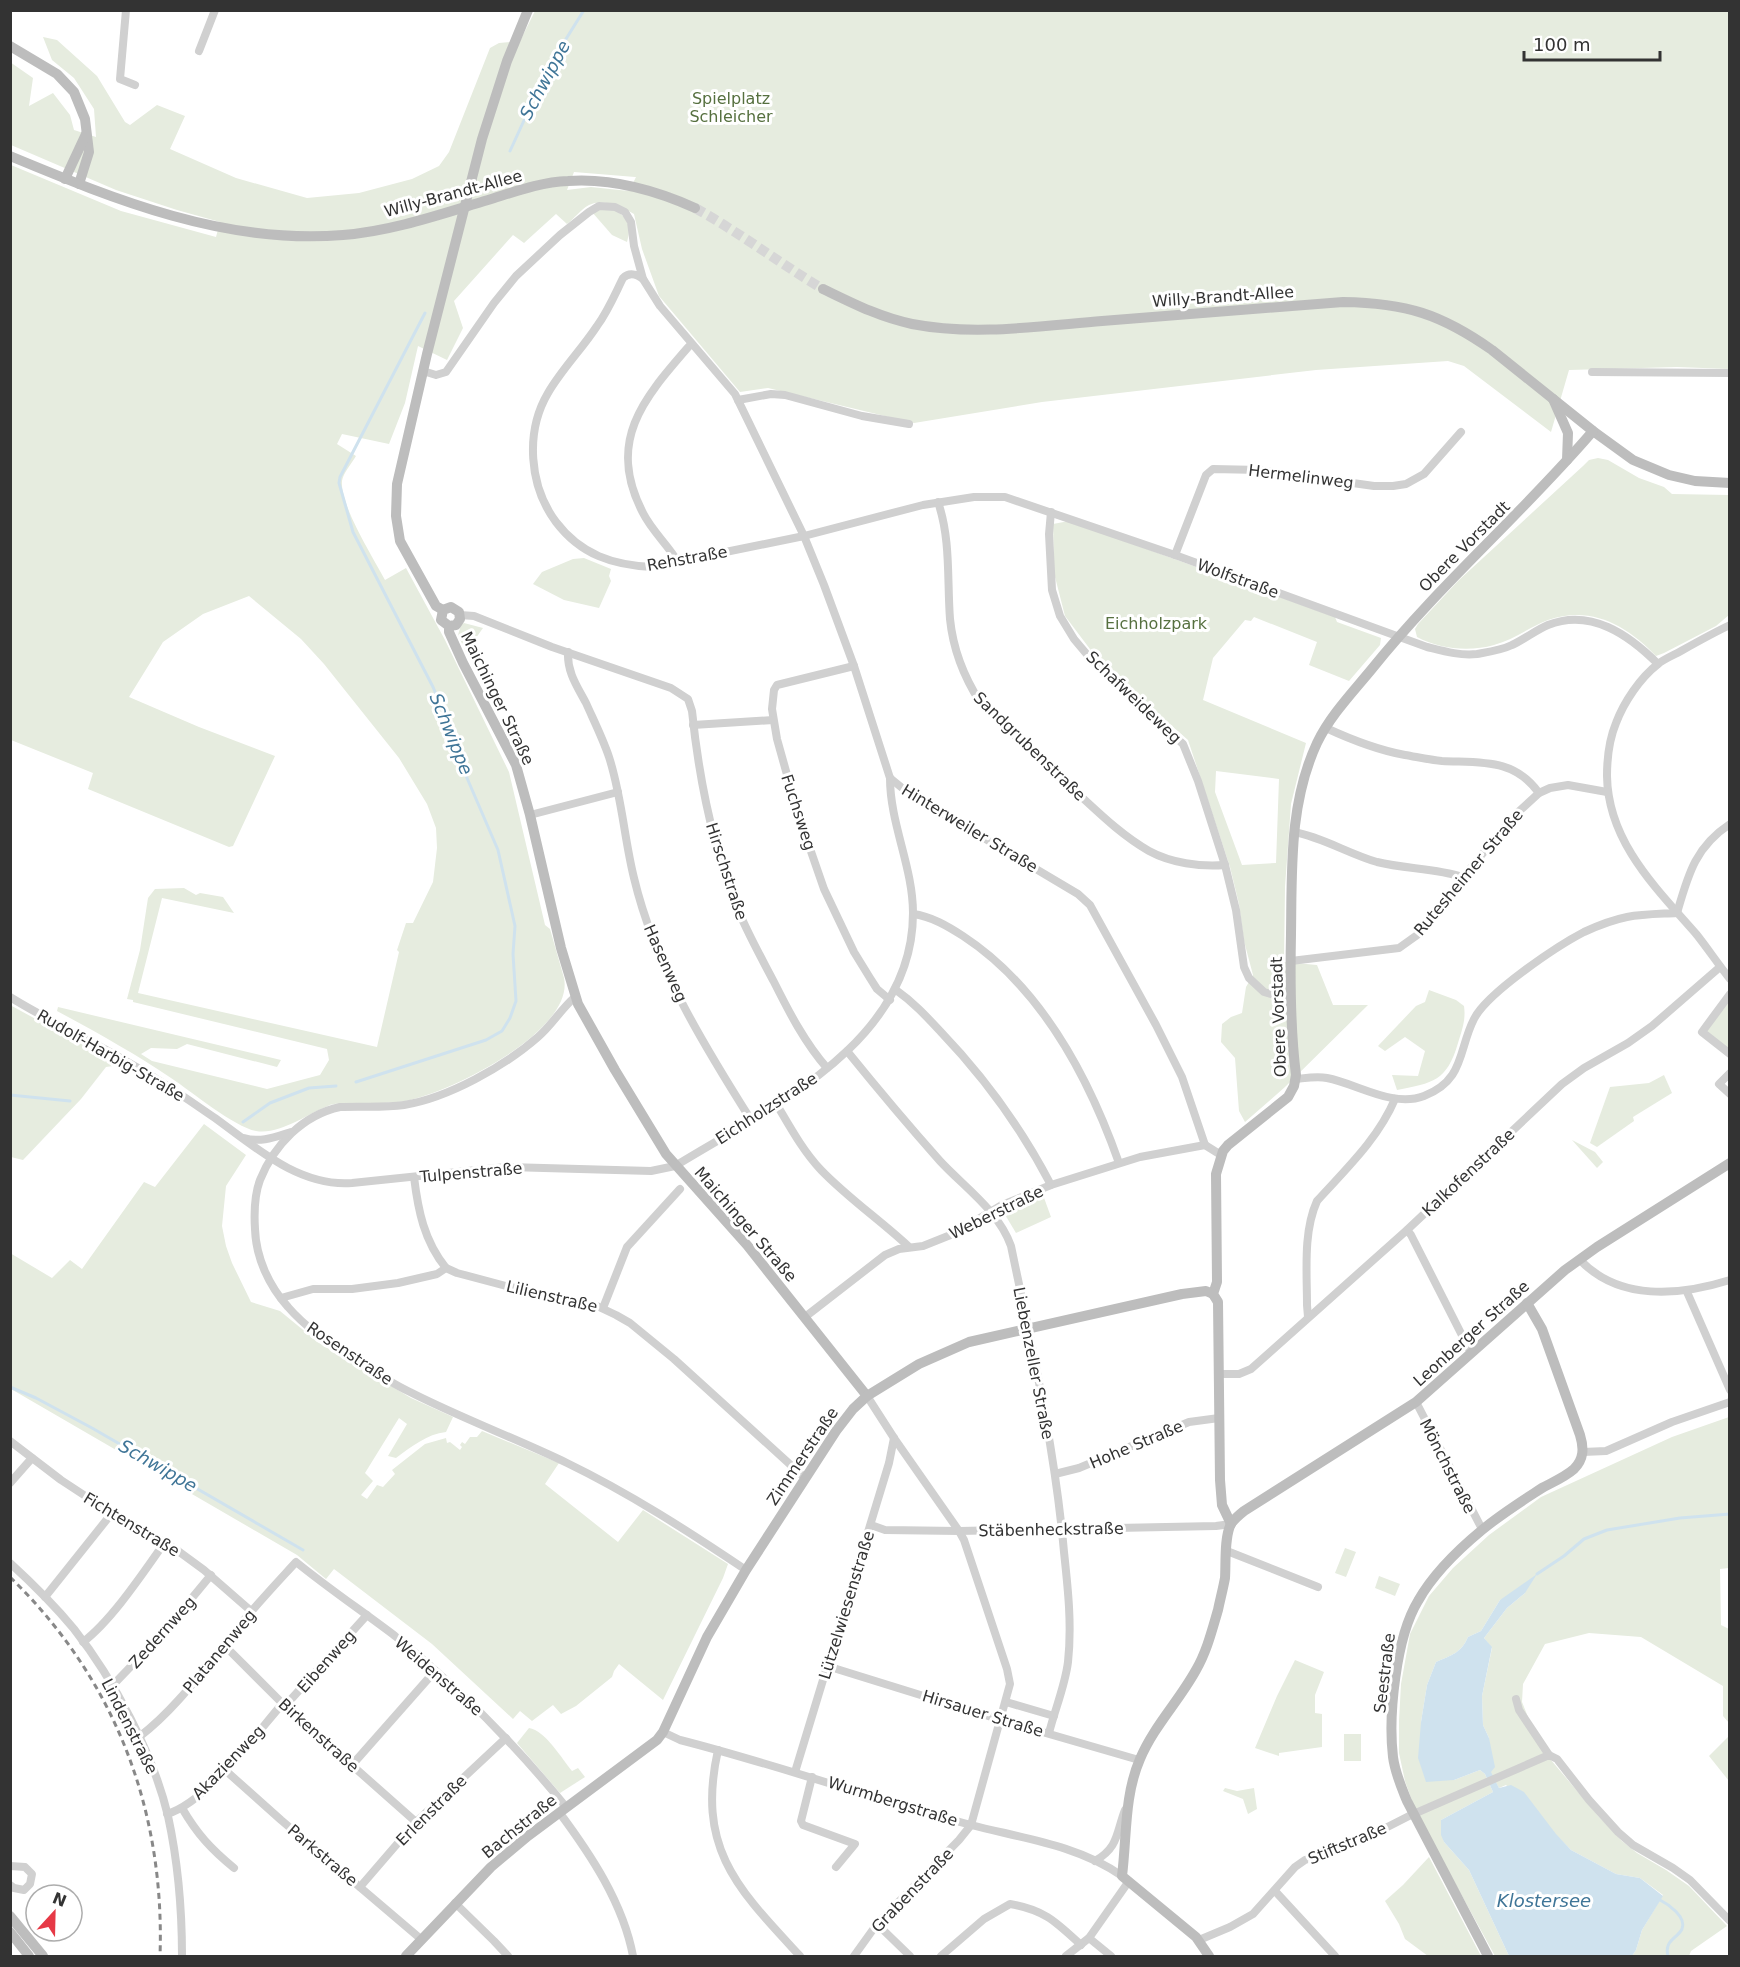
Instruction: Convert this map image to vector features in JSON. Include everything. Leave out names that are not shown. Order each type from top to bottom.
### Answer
[{"type":"main road","name":"Maichinger Straße","points":[[443,610],[436,606],[404,552],[396,522],[397,484],[423,371],[491,107],[528,10]]},
{"type":"main road","points":[[10,46],[44,65],[67,83],[80,106],[85,119],[89,152],[80,184]]},
{"type":"main road","points":[[65,179],[86,134]]},
{"type":"main road","name":"Willy-Brandt-Allee","points":[[10,156],[133,204],[209,225],[243,232],[286,236],[355,233],[405,224],[548,183],[589,181],[639,187],[695,208]]},
{"type":"main road","name":"Willy-Brandt-Allee","points":[[823,289],[869,312],[886,317],[939,328],[970,329],[1343,302],[1389,304],[1424,313],[1473,336],[1633,460],[1659,472],[1695,481],[1730,483]]},
{"type":"main road","points":[[1553,399],[1568,433],[1567,460]]},
{"type":"main road","name":"Obere Vorstadt","points":[[1221,1155],[1232,1141],[1288,1097],[1293,1091],[1296,1079],[1291,996],[1294,832],[1297,804],[1303,780],[1318,741],[1357,687],[1398,637],[1443,587],[1520,511],[1593,431]]},
{"type":"main road","name":"Maichinger Straße","points":[[448,607],[454,608],[460,615],[456,625],[449,626],[441,620],[443,610],[448,607]]},
{"type":"main road","name":"Maichinger Straße","points":[[449,626],[449,633],[457,650],[516,765],[575,997],[615,1070],[666,1154],[747,1245],[867,1396]]},
{"type":"main road","points":[[1209,1956],[1199,1940],[1125,1878],[1127,1805],[1139,1760],[1157,1727],[1196,1670],[1208,1645],[1223,1588],[1231,1524],[1221,1496],[1218,1302],[1214,1294],[1217,1281],[1216,1174],[1221,1155]]},
{"type":"main road","name":"Leonberger Straße","points":[[1231,1524],[1244,1511],[1416,1402],[1580,1260],[1730,1163]]},
{"type":"main road","name":"Zimmerstraße","points":[[663,1732],[707,1637],[746,1570],[805,1478],[853,1409],[867,1396],[919,1364],[969,1342],[1182,1294],[1206,1291],[1214,1294]]},
{"type":"main road","points":[[1527,1304],[1542,1329],[1580,1435],[1583,1452]]},
{"type":"main road","name":"Seestraße","points":[[1488,1956],[1414,1814],[1397,1776],[1392,1738],[1402,1638],[1408,1620],[1422,1593],[1455,1556],[1482,1529],[1572,1470],[1578,1464],[1583,1452]]},
{"type":"main road","name":"Bachstraße","points":[[406,1956],[491,1867],[562,1810],[649,1747],[663,1732]]},
{"type":"main road","points":[[10,1916],[43,1956]]},
{"type":"main road","points":[[10,1932],[30,1956]]},
{"type":"street","points":[[126,10],[120,79],[135,85]]},
{"type":"street","points":[[199,51],[215,10]]},
{"type":"street","name":"Hinterweiler Straße","points":[[423,371],[436,375],[446,372],[494,303],[516,276],[594,207],[615,207],[625,212],[632,222],[634,246],[643,279],[660,306],[730,387],[804,536],[854,666],[890,778],[907,792],[1070,888],[1090,905],[1132,978],[1182,1077],[1205,1145]]},
{"type":"street","name":"Rehstraße","points":[[643,279],[635,274],[626,275],[623,278],[603,317],[548,393],[540,411],[534,433],[534,469],[536,481],[548,510],[563,531],[590,552],[609,561],[628,566],[652,567],[804,536]]},
{"type":"street","points":[[678,562],[644,516],[639,505],[630,472],[629,447],[633,427],[645,400],[691,344]]},
{"type":"street","points":[[1592,372],[1730,373]]},
{"type":"street","points":[[738,400],[764,394],[785,395],[862,416],[909,424]]},
{"type":"street","name":"Hermelinweg","points":[[1175,555],[1206,475],[1213,469],[1260,470],[1374,486],[1407,484],[1424,474],[1461,432]]},
{"type":"street","name":"Wolfstraße","points":[[804,536],[938,502],[974,497],[1005,497],[1175,555],[1427,647],[1458,654],[1474,654],[1511,645],[1548,625],[1574,620],[1590,621],[1624,635],[1638,644],[1658,664]]},
{"type":"street","name":"Sandgrubenstraße","points":[[938,502],[943,518],[948,553],[952,630],[962,668],[970,687],[980,702],[1107,821],[1133,841],[1156,854],[1183,862],[1225,865]]},
{"type":"street","name":"Schafweideweg","points":[[1050,512],[1052,590],[1060,616],[1074,639],[1095,664],[1183,744],[1198,781],[1225,865],[1236,910],[1241,956],[1249,978],[1264,992],[1278,996],[1291,996]]},
{"type":"street","name":"Hirschstraße","points":[[460,615],[474,616],[680,693],[690,704],[704,791],[717,848],[730,889],[744,925],[788,1010],[810,1047],[827,1068]]},
{"type":"street","points":[[1730,625],[1658,664],[1630,696],[1616,722],[1608,752],[1608,792],[1617,827],[1631,855],[1730,979]]},
{"type":"street","name":"Hasenweg","points":[[567,652],[568,669],[603,740],[618,792],[634,879],[652,939],[679,997],[751,1120]]},
{"type":"street","name":"Fuchsweg","points":[[854,666],[777,685],[773,697],[773,720],[798,814],[824,889],[864,970],[877,989],[890,1000]]},
{"type":"street","points":[[693,725],[773,720]]},
{"type":"street","points":[[1326,728],[1373,748],[1403,755],[1500,764],[1521,773],[1539,793]]},
{"type":"street","name":"Eichholzstraße","points":[[675,1166],[800,1090],[847,1051],[871,1027],[896,990],[910,952],[914,914],[910,882],[890,797],[890,778]]},
{"type":"street","name":"Rutesheimer Straße","points":[[1291,961],[1399,948],[1420,933],[1515,815],[1539,793],[1550,788],[1568,785],[1608,792]]},
{"type":"street","points":[[530,814],[618,792]]},
{"type":"street","points":[[1677,913],[1689,872],[1696,858],[1712,838],[1730,824]]},
{"type":"street","points":[[1294,832],[1374,861],[1404,868],[1446,871],[1463,877]]},
{"type":"street","points":[[1296,1079],[1326,1078],[1395,1099],[1423,1096],[1445,1083],[1458,1064],[1473,1019],[1479,1010],[1527,969],[1584,932],[1628,917],[1677,913]]},
{"type":"street","points":[[914,914],[954,930],[976,944],[996,960],[1017,982],[1043,1016],[1082,1076],[1106,1127],[1119,1163]]},
{"type":"street","name":"Kalkofenstraße","points":[[1218,1374],[1239,1374],[1251,1369],[1407,1230],[1562,1084],[1652,1026],[1720,967]]},
{"type":"street","points":[[896,990],[915,1005],[950,1042],[997,1098],[1051,1185]]},
{"type":"street","points":[[1730,994],[1702,1032],[1730,1054]]},
{"type":"street","name":"Rudolf-Harbig-Straße","points":[[10,997],[138,1067],[271,1159]]},
{"type":"street","name":"Rosenstraße","points":[[575,997],[538,1037],[497,1067],[466,1084],[435,1097],[407,1104],[332,1108],[295,1130],[271,1159],[259,1182],[255,1197],[255,1235],[260,1260],[281,1298],[298,1317],[326,1341],[394,1383],[432,1403],[566,1462],[612,1486],[746,1570]]},
{"type":"street","name":"Liebenzeller Straße","points":[[847,1051],[942,1163],[992,1212],[1006,1232],[1011,1246],[1055,1474],[1069,1605],[1067,1669],[1048,1733]]},
{"type":"street","points":[[1730,1073],[1719,1084],[1730,1094]]},
{"type":"street","points":[[1308,1317],[1309,1231],[1314,1208],[1317,1201],[1367,1146],[1388,1115],[1395,1099]]},
{"type":"street","points":[[777,1105],[795,1136],[820,1168],[857,1204],[909,1246]]},
{"type":"street","name":"Rudolf-Harbig-Straße","points":[[240,1136],[254,1141],[269,1139],[295,1130]]},
{"type":"street","points":[[1205,1145],[1221,1155]]},
{"type":"street","name":"Weberstraße","points":[[805,1317],[885,1255],[909,1246],[923,1246],[953,1234],[1002,1205],[1051,1185],[1140,1157],[1205,1145]]},
{"type":"street","name":"Tulpenstraße","points":[[271,1159],[303,1174],[332,1183],[352,1183],[506,1167],[651,1171],[675,1166]]},
{"type":"street","points":[[281,1298],[313,1289],[398,1283],[437,1274],[446,1268],[439,1260],[426,1234],[421,1219],[414,1177]]},
{"type":"street","points":[[603,1308],[627,1247],[680,1189]]},
{"type":"street","points":[[1407,1230],[1471,1353]]},
{"type":"street","points":[[1580,1260],[1597,1275],[1625,1288],[1687,1292],[1730,1281]]},
{"type":"street","name":"Lilienstraße","points":[[446,1268],[506,1286],[603,1308],[630,1323],[674,1359],[805,1478]]},
{"type":"street","points":[[1687,1292],[1730,1390]]},
{"type":"street","name":"Maichinger Straße","points":[[867,1396],[960,1531],[1007,1669],[1010,1684],[1002,1720],[971,1825]]},
{"type":"street","name":"Mönchstraße","points":[[1416,1402],[1482,1529]]},
{"type":"street","points":[[1583,1452],[1606,1451],[1672,1422],[1730,1402]]},
{"type":"street","name":"Hohe Straße","points":[[1055,1474],[1079,1468],[1189,1422],[1219,1418]]},
{"type":"street","name":"Lützelwiesenstraße","points":[[795,1772],[889,1463],[894,1438]]},
{"type":"street","name":"Fichtenstraße","points":[[10,1441],[61,1480],[112,1513],[165,1542],[211,1575],[251,1611]]},
{"type":"street","points":[[10,1483],[32,1458]]},
{"type":"street","points":[[45,1597],[112,1513]]},
{"type":"street","name":"Stäbenheckstraße","points":[[870,1525],[885,1530],[960,1531],[1216,1527],[1231,1524]]},
{"type":"street","points":[[82,1642],[127,1594],[165,1542]]},
{"type":"street","points":[[1227,1551],[1318,1587]]},
{"type":"street","name":"Platanenweg","points":[[139,1737],[190,1686],[251,1611],[296,1562]]},
{"type":"street","name":"Weidenstraße","points":[[296,1562],[367,1616],[472,1702],[506,1738],[562,1810],[609,1890],[626,1928],[633,1956]]},
{"type":"street","name":"Lindenstraße","points":[[10,1563],[45,1597],[82,1642],[112,1686],[139,1737],[153,1769],[167,1814],[180,1888],[183,1956]]},
{"type":"street","name":"Zedernweg","points":[[112,1686],[169,1626],[211,1575]]},
{"type":"street","name":"Eibenweg","points":[[284,1705],[367,1616]]},
{"type":"street","name":"Birkenstraße","points":[[224,1645],[284,1705],[416,1822]]},
{"type":"street","name":"Hirsauer Straße","points":[[827,1666],[1139,1760]]},
{"type":"street","points":[[352,1766],[435,1671]]},
{"type":"street","points":[[1516,1699],[1519,1710],[1549,1755],[1557,1759],[1618,1832],[1634,1845],[1689,1880],[1730,1921]]},
{"type":"street","name":"Hirsauer Straße","points":[[1006,1702],[1053,1716]]},
{"type":"street","name":"Akazienweg","points":[[167,1814],[182,1808],[202,1792],[284,1705]]},
{"type":"street","name":"Wurmbergstraße","points":[[663,1732],[680,1740],[971,1825],[1078,1853],[1095,1860],[1125,1878]]},
{"type":"street","name":"Erlenstraße","points":[[360,1887],[416,1822],[506,1738]]},
{"type":"street","points":[[718,1750],[712,1815],[721,1851],[742,1891],[800,1956]]},
{"type":"street","name":"Stiftstraße","points":[[1199,1940],[1246,1919],[1262,1907],[1295,1867],[1305,1860],[1356,1843],[1414,1814],[1549,1755]]},
{"type":"street","name":"Parkstraße","points":[[225,1770],[422,1940]]},
{"type":"street","points":[[812,1777],[801,1821],[803,1825],[855,1844],[836,1867]]},
{"type":"street","points":[[1095,1860],[1108,1852],[1114,1844],[1119,1823],[1127,1805]]},
{"type":"street","points":[[182,1808],[196,1833],[234,1868]]},
{"type":"street","name":"Grabenstraße","points":[[854,1956],[877,1924],[971,1825]]},
{"type":"street","points":[[10,1866],[25,1867],[32,1874],[30,1884],[24,1890],[10,1885]]},
{"type":"street","points":[[1066,1956],[1089,1938],[1125,1878]]},
{"type":"street","points":[[1275,1891],[1335,1956]]},
{"type":"street","points":[[455,1904],[508,1956]]},
{"type":"street","points":[[941,1956],[984,1919],[1010,1904],[1046,1915],[1081,1945]]},
{"type":"street","points":[[877,1924],[910,1956]]},
{"type":"street","points":[[1089,1938],[1111,1956]]},
{"type":"green space","name":"Spielplatz Schleicher","points":[[535,11],[1729,11],[1729,369],[1677,367],[1569,370],[1551,432],[1464,366],[1448,361],[1316,370],[1042,402],[914,423],[768,388],[740,392],[659,296],[642,249],[634,214],[624,209],[612,204],[594,203],[567,224],[556,214],[524,243],[513,235],[454,301],[463,328],[447,360],[418,346],[405,403],[389,444],[342,434],[337,444],[356,456],[342,481],[346,504],[358,531],[385,580],[406,568],[445,640],[509,772],[545,925],[550,929],[564,978],[562,998],[550,1018],[530,1038],[478,1073],[450,1086],[405,1101],[332,1104],[284,1127],[256,1131],[236,1123],[143,1060],[57,1011],[58,1007],[281,1060],[277,1067],[187,1044],[177,1049],[151,1048],[141,1054],[152,1061],[267,1089],[320,1075],[329,1060],[327,1049],[127,999],[140,950],[148,898],[155,889],[184,888],[196,895],[200,893],[223,897],[234,913],[162,898],[138,993],[377,1047],[399,952],[397,950],[406,923],[413,923],[433,882],[437,848],[436,828],[427,804],[399,758],[324,664],[301,639],[249,596],[203,614],[163,642],[129,697],[275,756],[233,846],[229,847],[88,789],[93,773],[11,740],[11,165],[121,211],[216,237],[220,222],[116,190],[11,145],[10,62],[33,78],[29,106],[53,93],[70,115],[74,130],[96,137],[94,109],[74,78],[52,60],[43,37],[57,40],[97,76],[125,122],[130,125],[157,105],[185,116],[170,149],[236,178],[307,198],[359,193],[412,179],[439,166],[449,152],[490,48],[499,43],[520,41]],"holes":[[[574,172],[636,177],[629,191],[591,187],[567,190]]]},
{"type":"green space","points":[[607,207],[626,219],[629,228],[627,242],[612,235],[592,212]]},
{"type":"green space","points":[[1598,458],[1608,460],[1639,478],[1664,487],[1672,494],[1729,495],[1729,615],[1716,626],[1656,656],[1621,627],[1594,617],[1579,615],[1548,620],[1508,640],[1484,647],[1464,649],[1444,647],[1417,637],[1415,629],[1418,624],[1459,580],[1589,460]]},
{"type":"green space","name":"Eichholzpark","points":[[1069,521],[1335,617],[1337,622],[1381,638],[1380,645],[1349,681],[1309,665],[1317,642],[1254,617],[1251,621],[1245,620],[1213,658],[1203,700],[1306,743],[1291,804],[1285,887],[1284,962],[1317,965],[1333,1005],[1368,1005],[1285,1087],[1245,1122],[1239,1111],[1235,1058],[1221,1042],[1222,1024],[1242,1013],[1246,987],[1253,975],[1230,867],[1188,740],[1102,665],[1065,616],[1054,573],[1053,524]],"holes":[[[1216,771],[1279,779],[1276,863],[1242,865],[1215,792]]]},
{"type":"green space","points":[[584,558],[611,569],[609,576],[611,581],[599,608],[564,600],[533,584],[542,572],[573,559]]},
{"type":"green space","points":[[464,623],[483,628],[466,652],[458,635]]},
{"type":"green space","points":[[1429,990],[1456,1000],[1464,1006],[1464,1020],[1454,1056],[1437,1078],[1420,1085],[1397,1090],[1392,1075],[1418,1076],[1425,1051],[1405,1037],[1385,1051],[1378,1046],[1416,1006],[1425,1002]]},
{"type":"green space","points":[[1729,990],[1729,1054],[1702,1032]]},
{"type":"green space","points":[[10,1005],[120,1065],[106,1067],[81,1099],[23,1160],[11,1157]]},
{"type":"green space","points":[[1664,1075],[1672,1093],[1633,1117],[1634,1121],[1597,1147],[1590,1143],[1610,1087],[1649,1083]]},
{"type":"green space","points":[[204,1124],[246,1155],[226,1186],[222,1226],[232,1263],[251,1302],[280,1311],[319,1343],[411,1398],[453,1417],[446,1432],[426,1438],[396,1458],[388,1456],[407,1424],[399,1418],[365,1473],[373,1481],[361,1495],[367,1499],[377,1485],[383,1487],[395,1474],[392,1470],[425,1444],[446,1438],[447,1443],[450,1442],[460,1450],[462,1442],[465,1444],[470,1437],[477,1437],[482,1431],[559,1463],[545,1484],[618,1542],[643,1510],[728,1564],[663,1700],[619,1664],[612,1677],[576,1706],[561,1714],[553,1705],[532,1721],[520,1711],[513,1719],[432,1644],[334,1569],[326,1579],[297,1555],[11,1389],[10,1253],[52,1278],[70,1260],[82,1269],[144,1182],[155,1187]]},
{"type":"green space","points":[[1572,1140],[1595,1152],[1603,1162],[1597,1168]]},
{"type":"green space","points":[[1043,1195],[1051,1217],[1016,1233],[1004,1213]]},
{"type":"green space","points":[[1729,1417],[1729,1568],[1720,1569],[1721,1625],[1729,1629],[1729,1723],[1723,1716],[1723,1686],[1641,1637],[1589,1633],[1545,1644],[1523,1684],[1522,1702],[1540,1747],[1599,1817],[1637,1853],[1689,1886],[1727,1926],[1691,1951],[1689,1956],[1632,1956],[1642,1930],[1663,1895],[1640,1878],[1616,1874],[1571,1850],[1506,1785],[1499,1788],[1490,1772],[1489,1738],[1483,1725],[1482,1696],[1492,1648],[1484,1638],[1507,1608],[1525,1593],[1500,1600],[1481,1631],[1468,1637],[1455,1653],[1436,1662],[1427,1685],[1421,1722],[1454,1780],[1480,1770],[1485,1774],[1493,1792],[1441,1820],[1444,1842],[1469,1870],[1509,1956],[1495,1956],[1416,1812],[1405,1781],[1399,1753],[1399,1721],[1401,1684],[1410,1634],[1429,1596],[1453,1568],[1489,1535],[1541,1497],[1672,1437]]},
{"type":"green space","points":[[1345,1548],[1356,1552],[1346,1577],[1335,1573]]},
{"type":"green space","points":[[1379,1576],[1400,1584],[1395,1596],[1375,1588]]},
{"type":"green space","points":[[1295,1660],[1324,1672],[1315,1695],[1315,1713],[1322,1714],[1322,1747],[1279,1753],[1279,1756],[1255,1748]]},
{"type":"green space","points":[[529,1728],[547,1739],[572,1771],[578,1768],[585,1777],[560,1793],[517,1743]]},
{"type":"green space","points":[[1344,1734],[1361,1734],[1361,1761],[1344,1761]]},
{"type":"green space","points":[[1729,1736],[1729,1781],[1709,1756]]},
{"type":"green space","points":[[1225,1788],[1237,1791],[1254,1788],[1257,1809],[1248,1814],[1243,1799],[1223,1791]]},
{"type":"green space","points":[[1429,1857],[1481,1956],[1428,1956],[1405,1939],[1385,1901]]},
{"type":"water","name":"Klostersee","points":[[1537,1574],[1525,1593],[1507,1608],[1484,1638],[1492,1647],[1482,1696],[1483,1725],[1489,1738],[1495,1767],[1491,1772],[1499,1788],[1511,1785],[1524,1792],[1571,1850],[1616,1874],[1640,1878],[1663,1896],[1642,1930],[1632,1956],[1509,1956],[1469,1870],[1444,1842],[1441,1835],[1441,1820],[1493,1792],[1485,1774],[1480,1770],[1454,1780],[1426,1782],[1418,1758],[1427,1685],[1436,1662],[1455,1653],[1468,1637],[1481,1631],[1500,1600]]},
{"type":"waterway","name":"Schwippe","points":[[510,151],[548,68],[584,10]]},
{"type":"waterway","name":"Schwippe","points":[[356,1082],[486,1040],[502,1031],[516,1001],[513,954],[515,926],[498,850],[467,778],[433,687],[353,532],[339,483],[340,477],[425,313]]},
{"type":"waterway","name":"Schwippe","points":[[243,1122],[270,1103],[309,1088],[336,1086]]},
{"type":"waterway","name":"Schwippe","points":[[10,1095],[70,1101]]},
{"type":"waterway","name":"Schwippe","points":[[10,1387],[92,1428],[303,1550]]},
{"type":"waterway","points":[[1537,1574],[1584,1539],[1607,1530],[1680,1518],[1730,1514]]},
{"type":"waterway","points":[[1660,1900],[1676,1912],[1683,1924],[1680,1932],[1669,1943],[1668,1956]]},
{"type":"tunnel","points":[[695,208],[823,289]]},
{"type":"railway","points":[[10,1577],[47,1617],[78,1659],[105,1703],[126,1750],[142,1799],[153,1850],[159,1902],[160,1956]]}]
